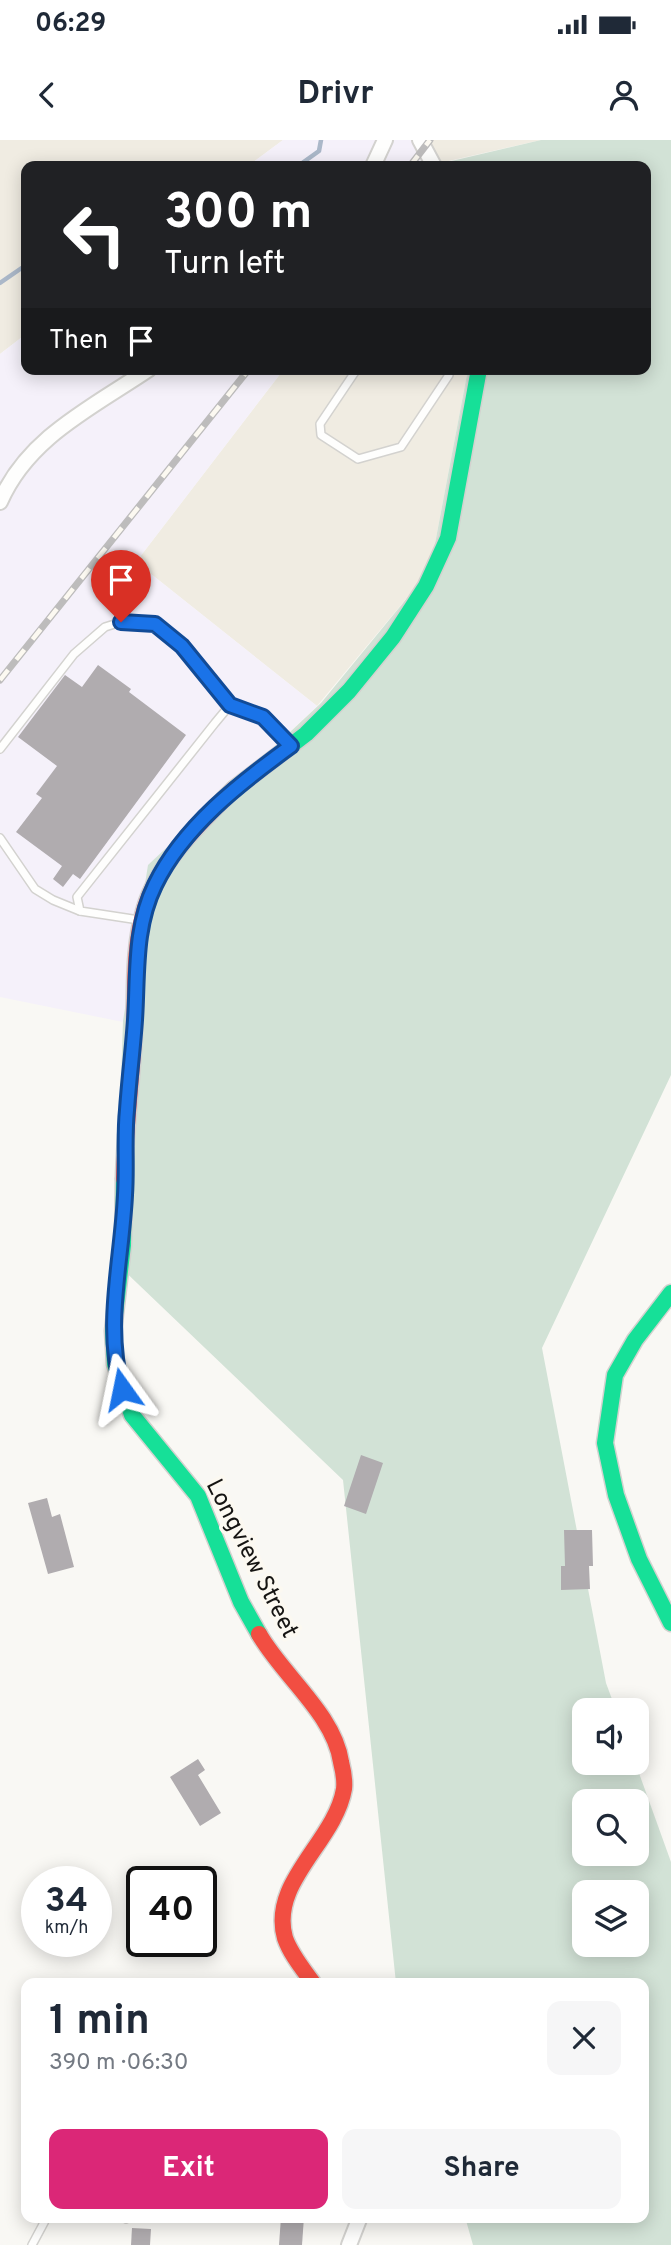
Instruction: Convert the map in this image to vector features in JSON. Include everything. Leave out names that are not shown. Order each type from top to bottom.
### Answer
[{"type":"street","points":[[375,161],[385,140]]},
{"type":"street","points":[[420,140],[431,161]]},
{"type":"street","points":[[0,502],[7,487],[31,453],[57,429],[140,375]]},
{"type":"street","name":"Longview Street","points":[[309,1978],[292,1954],[282,1924],[283,1913],[292,1884],[323,1839],[337,1810],[344,1787],[341,1759],[333,1734],[262,1640],[241,1602],[198,1496],[132,1415],[115,1364],[113,1331],[123,1245],[126,1111],[134,1052],[137,952],[142,921],[161,874],[191,834],[237,786],[306,734],[349,691],[393,637],[426,586],[448,538],[478,375]]},
{"type":"street","points":[[671,1293],[635,1340],[615,1375],[604,1443],[616,1494],[639,1559],[671,1623]]},
{"type":"street","points":[[349,2245],[358,2223]]},
{"type":"lane","points":[[352,375],[320,424],[321,435],[358,459],[401,447],[449,375]]},
{"type":"lane","points":[[0,749],[74,654],[105,627],[121,622],[155,624],[182,646],[230,705],[263,717],[291,746]]},
{"type":"lane","points":[[80,911],[77,897],[230,705]]},
{"type":"lane","points":[[0,838],[35,889],[53,900],[80,911],[142,921]]},
{"type":"lane","points":[[32,2245],[44,2223]]},
{"type":"shaded area","points":[[0,140],[283,140],[255,161],[21,161],[21,338],[0,354]]},
{"type":"shaded area","points":[[283,140],[423,140],[441,161],[255,161]]},
{"type":"shaded area","points":[[423,140],[541,140],[448,161],[438,161]]},
{"type":"shaded area","points":[[21,338],[21,375],[279,375],[136,562],[317,706],[149,865],[123,1022],[0,997],[0,354]]},
{"type":"shaded area","points":[[279,375],[467,375],[430,570],[317,706],[136,562]]},
{"type":"green space","points":[[541,140],[671,140],[671,1075],[542,1348],[606,1683],[612,1698],[572,1698],[572,1775],[640,1775],[645,1789],[572,1789],[572,1866],[649,1866],[649,1801],[671,1862],[671,2245],[473,2245],[467,2223],[649,2223],[649,1978],[395,1978],[343,1480],[115,1262],[123,1021],[148,865],[321,703],[430,570],[467,375],[651,375],[651,161],[452,161]]},
{"type":"building","points":[[98,665],[186,735],[80,879],[73,874],[63,887],[53,879],[62,866],[16,832],[42,798],[36,794],[57,766],[18,737],[65,675],[82,687]]},
{"type":"building","points":[[361,1455],[383,1463],[366,1514],[344,1506]]},
{"type":"building","points":[[47,1498],[52,1517],[60,1514],[74,1567],[48,1574],[28,1503]]},
{"type":"building","points":[[564,1530],[592,1530],[593,1566],[589,1566],[590,1589],[561,1590],[561,1566],[565,1566]]},
{"type":"building","points":[[198,1759],[205,1770],[198,1775],[221,1813],[200,1826],[170,1777]]},
{"type":"building","points":[[281,2223],[304,2223],[302,2245],[279,2245]]},
{"type":"building","points":[[132,2228],[151,2229],[150,2245],[131,2245]]},
{"type":"waterway","points":[[305,161],[319,151],[321,140]]},
{"type":"waterway","points":[[0,283],[21,268]]},
{"type":"railway","points":[[414,161],[430,140]]},
{"type":"railway","points":[[0,680],[244,375]]},
{"type":"traffic: fast","points":[[234,789],[306,734],[349,691],[393,637],[426,586],[448,538],[478,375]]},
{"type":"traffic: fast","points":[[124,1179],[123,1245],[113,1331],[115,1364],[132,1415],[198,1496],[241,1602],[259,1634]]},
{"type":"traffic: fast","points":[[671,1293],[635,1340],[615,1375],[605,1443],[616,1495],[639,1559],[671,1623]]},
{"type":"traffic: jam","points":[[124,1179],[136,961],[145,908],[151,891],[170,859],[234,789]]},
{"type":"traffic: jam","points":[[259,1634],[318,1711],[336,1744],[343,1772],[344,1789],[338,1808],[329,1827],[294,1880],[286,1899],[283,1918],[285,1938],[309,1978]]},
{"type":"route","points":[[121,622],[155,624],[182,646],[230,705],[263,717],[291,746],[237,786],[210,813],[167,863],[145,907],[137,952],[134,1052],[126,1111],[127,1168],[123,1245],[113,1331],[115,1364],[122,1389]]}]
